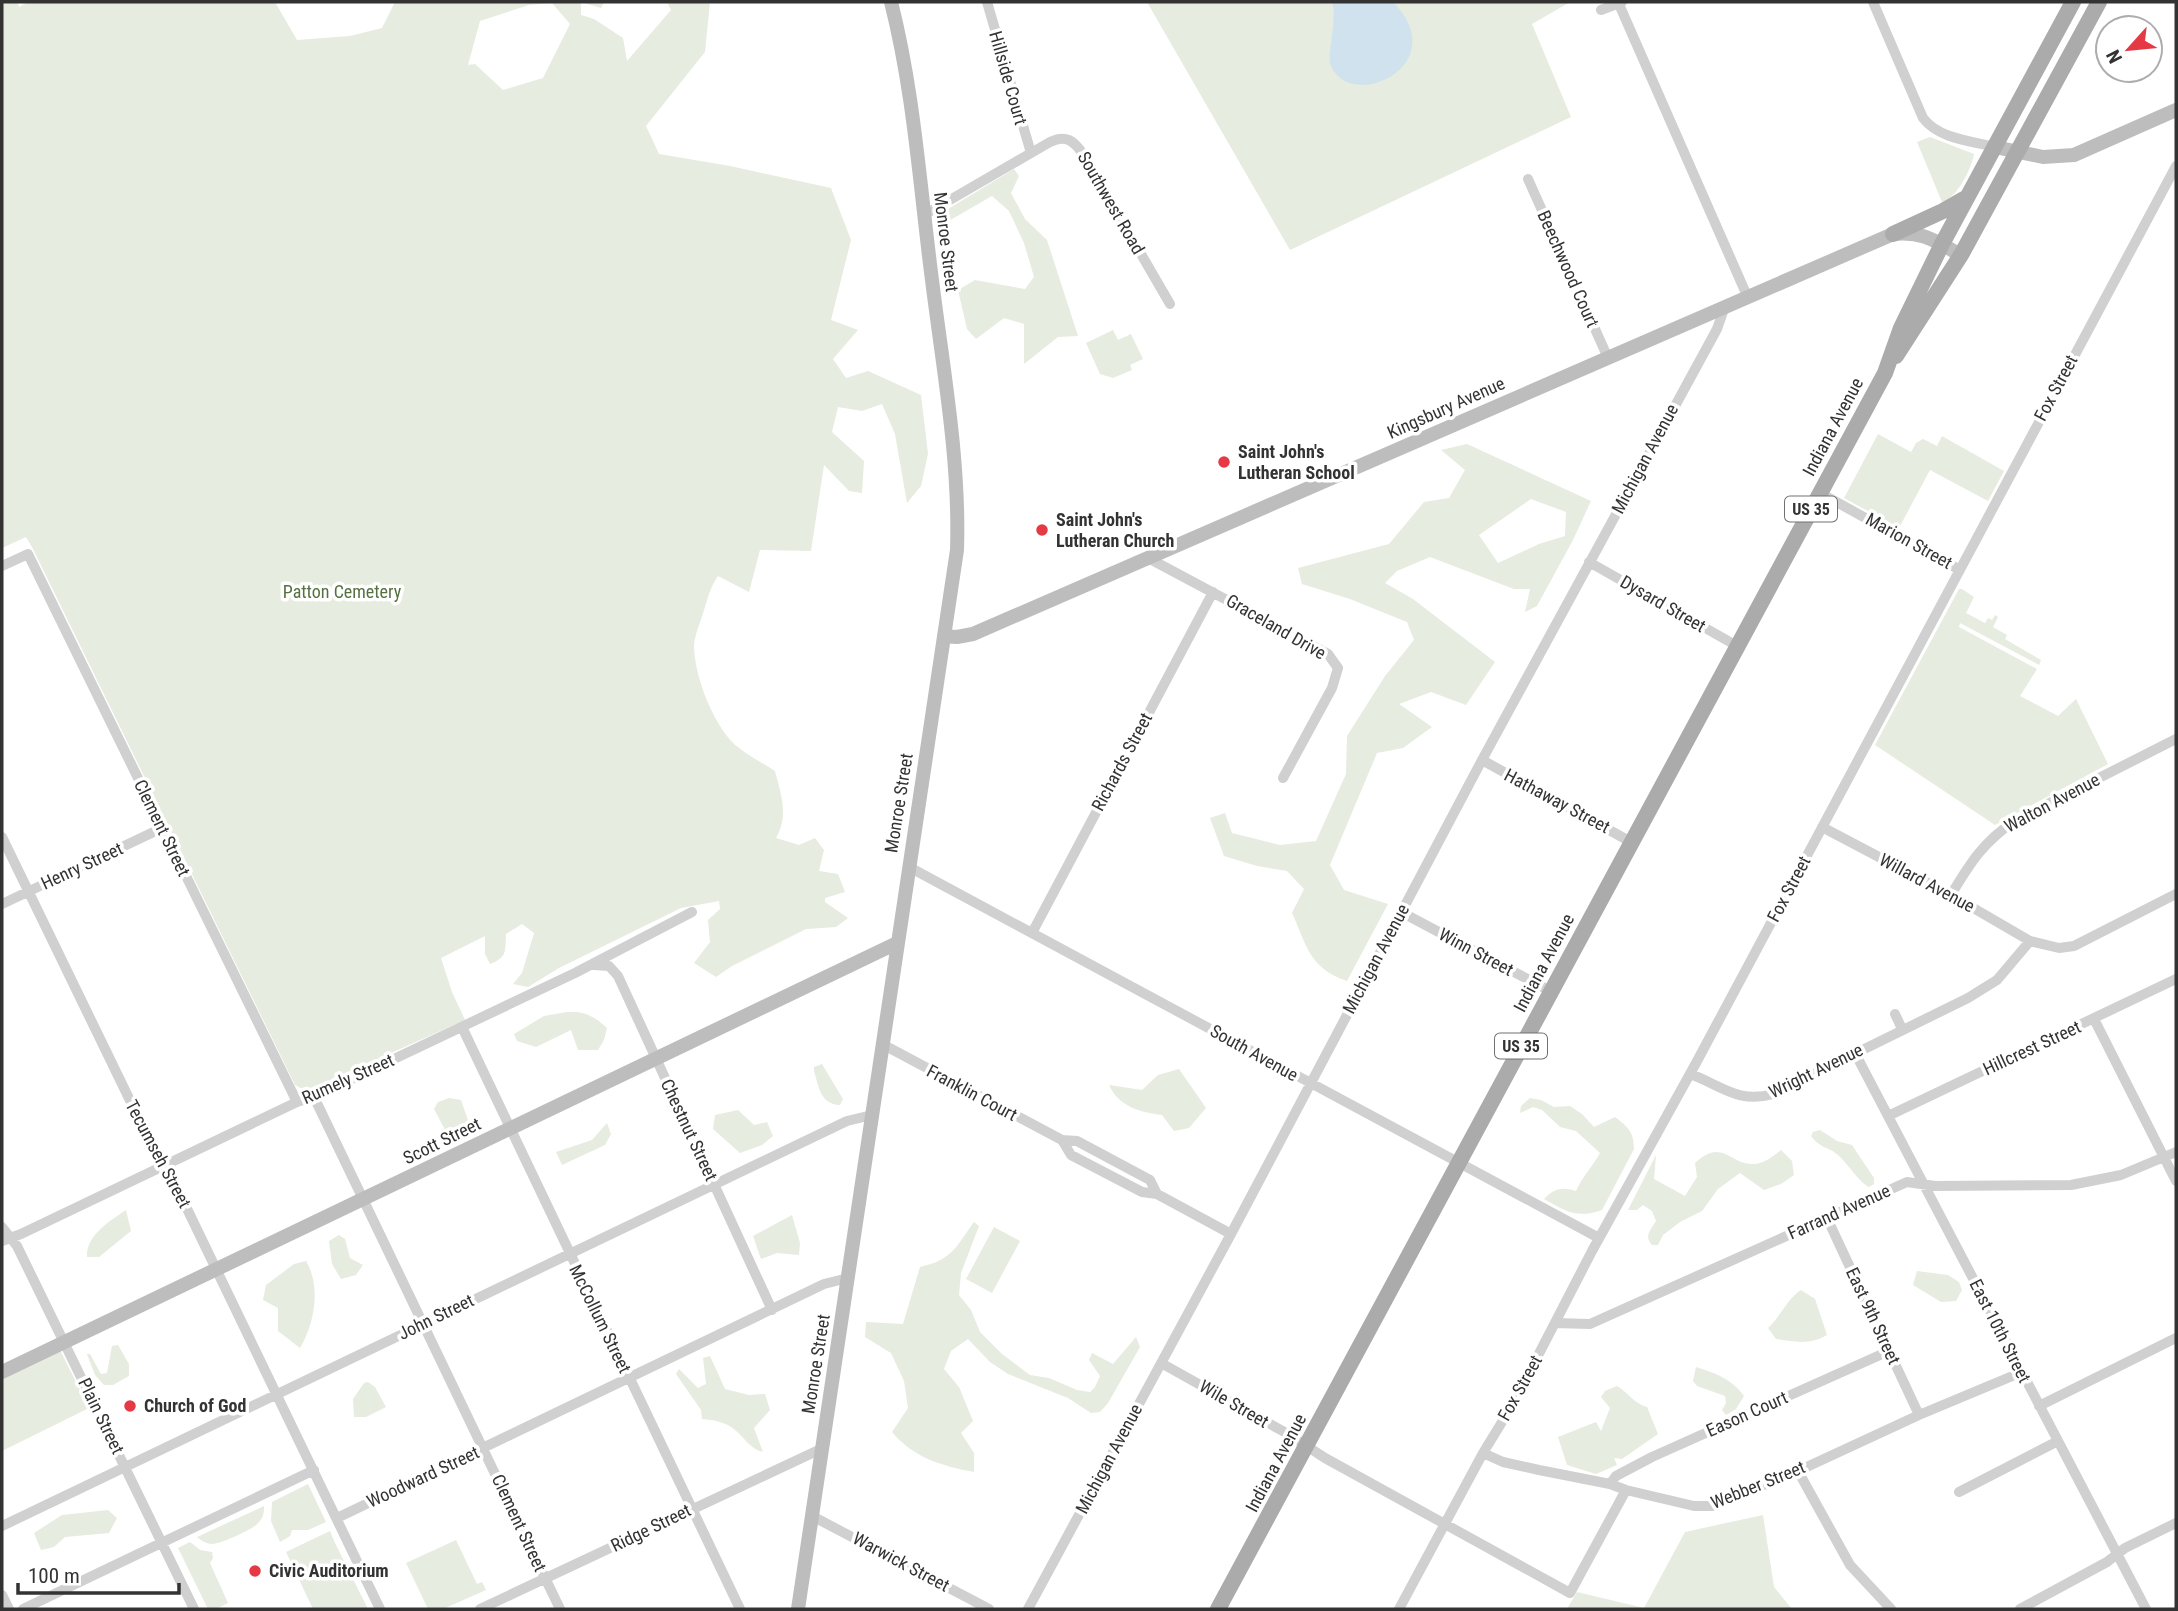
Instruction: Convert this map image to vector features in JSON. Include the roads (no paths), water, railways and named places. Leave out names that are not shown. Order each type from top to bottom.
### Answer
[{"type":"main road","name":"Indiana Avenue","points":[[1885,373],[1901,328],[1942,244],[2073,2]]},
{"type":"main road","name":"Indiana Avenue","points":[[1218,1609],[1885,373],[1961,256],[2099,2]]},
{"type":"main road","points":[[1893,234],[1966,197]]},
{"type":"street","name":"Monroe Street","points":[[798,1609],[957,550],[958,510],[924,215],[910,104],[891,2]]},
{"type":"street","name":"Hillside Court","points":[[987,2],[1031,153]]},
{"type":"street","points":[[1601,10],[1619,2],[1748,299]]},
{"type":"street","points":[[1873,2],[1923,118],[1929,127],[1951,136],[2043,157],[2074,155],[2176,110]]},
{"type":"street","name":"Southwest Road","points":[[924,215],[1031,153],[1062,138],[1073,140],[1170,304]]},
{"type":"street","name":"Fox Street","points":[[1399,1609],[1483,1453],[1513,1404],[1599,1238],[1690,1074],[2176,166]]},
{"type":"street","name":"Beechwood Court","points":[[1528,179],[1608,358]]},
{"type":"street","name":"Kingsbury Avenue","points":[[944,636],[973,634],[1893,234],[1912,232],[1926,235],[1961,256]]},
{"type":"street","name":"Michigan Avenue","points":[[1028,1609],[1231,1234],[1482,760],[1717,330],[1724,309]]},
{"type":"street","name":"Marion Street","points":[[1821,493],[1960,570]]},
{"type":"street","name":"Clement Street","points":[[2,566],[28,554],[297,1102]]},
{"type":"street","points":[[1150,559],[1213,592]]},
{"type":"street","name":"Dysard Street","points":[[1589,562],[1737,646]]},
{"type":"street","name":"Graceland Drive","points":[[1213,592],[1328,654],[1338,668],[1332,688],[1283,778]]},
{"type":"street","name":"Richards Street","points":[[1032,933],[1213,592]]},
{"type":"street","name":"Walton Avenue","points":[[1951,895],[1973,859],[1994,834],[2016,820],[2176,739]]},
{"type":"street","name":"Hathaway Street","points":[[1482,760],[1631,842]]},
{"type":"street","name":"Willard Avenue","points":[[1822,827],[1951,895],[2030,941]]},
{"type":"street","name":"Henry Street","points":[[2,904],[162,828]]},
{"type":"street","name":"Tecumseh Street","points":[[2,837],[314,1471]]},
{"type":"street","name":"South Avenue","points":[[909,867],[1599,1238]]},
{"type":"street","points":[[2030,941],[2059,948],[2074,946],[2176,894]]},
{"type":"street","name":"Rumely Street","points":[[6,1239],[462,1027],[593,964],[692,912]]},
{"type":"street","name":"Winn Street","points":[[1401,912],[1550,991]]},
{"type":"street","name":"Wright Avenue","points":[[1690,1074],[1732,1094],[1763,1097],[1968,998],[1997,980],[2030,941]]},
{"type":"street","name":"Scott Street","points":[[2,1372],[897,943]]},
{"type":"street","name":"Chestnut Street","points":[[593,964],[610,966],[618,976],[772,1310]]},
{"type":"street","name":"Hillcrest Street","points":[[1888,1116],[2176,979]]},
{"type":"street","points":[[1895,1014],[1902,1029]]},
{"type":"street","points":[[2094,1019],[2176,1181]]},
{"type":"street","name":"McCollum Street","points":[[462,1027],[740,1609]]},
{"type":"street","name":"Franklin Court","points":[[882,1044],[1062,1140],[1077,1141],[1150,1180],[1157,1194]]},
{"type":"street","name":"East 10th Street","points":[[1855,1053],[2146,1609]]},
{"type":"street","name":"Clement Street","points":[[314,1097],[561,1609]]},
{"type":"street","name":"John Street","points":[[2,1526],[847,1121],[872,1115]]},
{"type":"street","name":"Franklin Court","points":[[1062,1140],[1072,1155],[1142,1192],[1157,1194],[1231,1234]]},
{"type":"street","name":"Farrand Avenue","points":[[1555,1323],[1590,1324],[1907,1182],[1925,1185],[2071,1185],[2122,1175],[2176,1153]]},
{"type":"street","name":"East 9th Street","points":[[1827,1218],[1919,1415]]},
{"type":"street","name":"Plain Street","points":[[2,1227],[6,1239],[17,1246],[194,1609]]},
{"type":"street","name":"Woodward Street","points":[[337,1518],[824,1284],[848,1278]]},
{"type":"street","points":[[2039,1406],[2176,1338]]},
{"type":"street","name":"Eason Court","points":[[1610,1484],[1616,1476],[1651,1457],[1889,1351]]},
{"type":"street","name":"Wile Street","points":[[1161,1363],[1288,1434],[1306,1447]]},
{"type":"street","name":"Webber Street","points":[[1483,1453],[1503,1462],[1610,1484],[1694,1506],[1712,1506],[2022,1372]]},
{"type":"street","points":[[1959,1492],[2058,1441]]},
{"type":"street","points":[[1306,1447],[1570,1593],[1626,1490]]},
{"type":"street","name":"Ridge Street","points":[[480,1609],[822,1448]]},
{"type":"street","points":[[23,1609],[314,1471],[380,1609]]},
{"type":"street","points":[[1798,1471],[1850,1565],[1891,1609]]},
{"type":"street","name":"Warwick Street","points":[[812,1516],[989,1609]]},
{"type":"street","points":[[2020,1609],[2125,1548],[2176,1524]]},
{"type":"street","points":[[2,1595],[9,1609]]},
{"type":"water","points":[[1332,2],[1393,2],[1409,25],[1412,45],[1406,62],[1393,75],[1376,83],[1358,85],[1342,79],[1330,61],[1334,18]]},
{"type":"place","name":"Saint John's Lutheran School","points":[[1224,462]]},
{"type":"place","name":"Saint John's Lutheran Church","points":[[1042,530]]},
{"type":"place","name":"Church of God","points":[[130,1406]]},
{"type":"place","name":"Civic Auditorium","points":[[255,1571]]},
{"type":"park label","name":"Patton Cemetery","points":[[342,592]]}]
